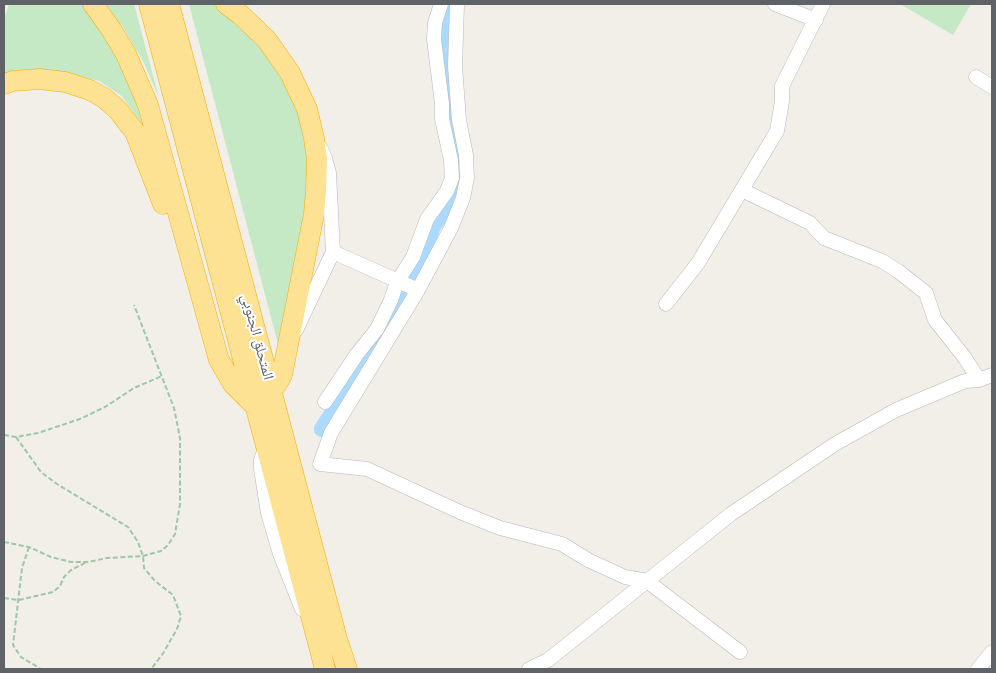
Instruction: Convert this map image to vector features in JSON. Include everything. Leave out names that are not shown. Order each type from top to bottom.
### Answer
[{"type":"highway","points":[[93,4],[126,54],[148,105],[219,360],[234,384],[252,400],[271,389],[280,380],[282,375],[314,214],[316,159],[314,138],[307,109],[279,56],[253,26],[226,4]]},
{"type":"highway","name":"المتحلق الجنوبي","points":[[148,4],[325,669]]},
{"type":"highway","name":"المتحلق الجنوبي","points":[[170,10],[347,669]]},
{"type":"highway","points":[[4,84],[13,81],[39,79],[65,82],[90,90],[117,108],[128,121],[140,143],[171,226],[191,264]]},
{"type":"street","points":[[325,402],[377,328],[391,300],[397,282],[413,257],[427,219],[447,190],[452,178],[451,160],[442,119],[434,39],[435,23],[441,4]]},
{"type":"street","points":[[456,4],[455,66],[459,120],[466,156],[467,178],[463,198],[451,228],[418,290],[331,434],[320,464],[367,469],[451,508],[500,528],[562,544],[588,560],[625,577],[647,581],[740,652]]},
{"type":"street","points":[[775,4],[816,20]]},
{"type":"street","points":[[666,304],[698,263],[777,131],[782,101],[782,86],[823,4]]},
{"type":"street","points":[[976,77],[992,87]]},
{"type":"street","points":[[288,341],[303,317],[333,252],[329,173],[325,158],[314,138]]},
{"type":"street","points":[[742,190],[810,223],[824,238],[882,261],[926,293],[935,320],[979,380]]},
{"type":"street","points":[[333,252],[418,290]]},
{"type":"street","points":[[529,669],[548,660],[731,514],[836,444],[896,410],[965,381],[979,380],[992,375]]},
{"type":"street","points":[[978,669],[992,652]]},
{"type":"path","points":[[4,542],[29,547],[51,557],[71,562],[88,562],[108,558],[143,556],[161,551],[168,545],[175,534],[180,504],[180,438],[174,408],[134,305]]},
{"type":"path","points":[[4,435],[16,437],[80,418],[105,407],[134,388],[162,376]]},
{"type":"path","points":[[16,437],[41,472],[57,484],[128,527],[138,542],[143,556],[144,568],[155,581],[173,595],[181,616],[177,630],[151,669]]},
{"type":"path","points":[[29,547],[22,568],[13,645],[21,657],[41,669]]},
{"type":"path","points":[[4,598],[19,600],[53,592],[60,586],[64,577],[71,570],[88,562]]},
{"type":"green space","points":[[9,4],[86,4],[134,76],[146,130],[122,96],[99,81],[60,71],[22,71],[4,76],[4,19]]},
{"type":"green space","points":[[106,4],[134,4],[159,98],[144,63],[123,27]]},
{"type":"green space","points":[[189,4],[215,4],[223,9],[279,66],[299,108],[306,137],[309,189],[298,260],[278,344]]},
{"type":"green space","points":[[900,4],[971,4],[953,35]]},
{"type":"waterway","points":[[322,429],[365,359],[383,338],[422,258],[433,226],[446,208],[458,183],[458,153],[450,126],[447,103],[447,71],[443,33],[450,4]]}]
